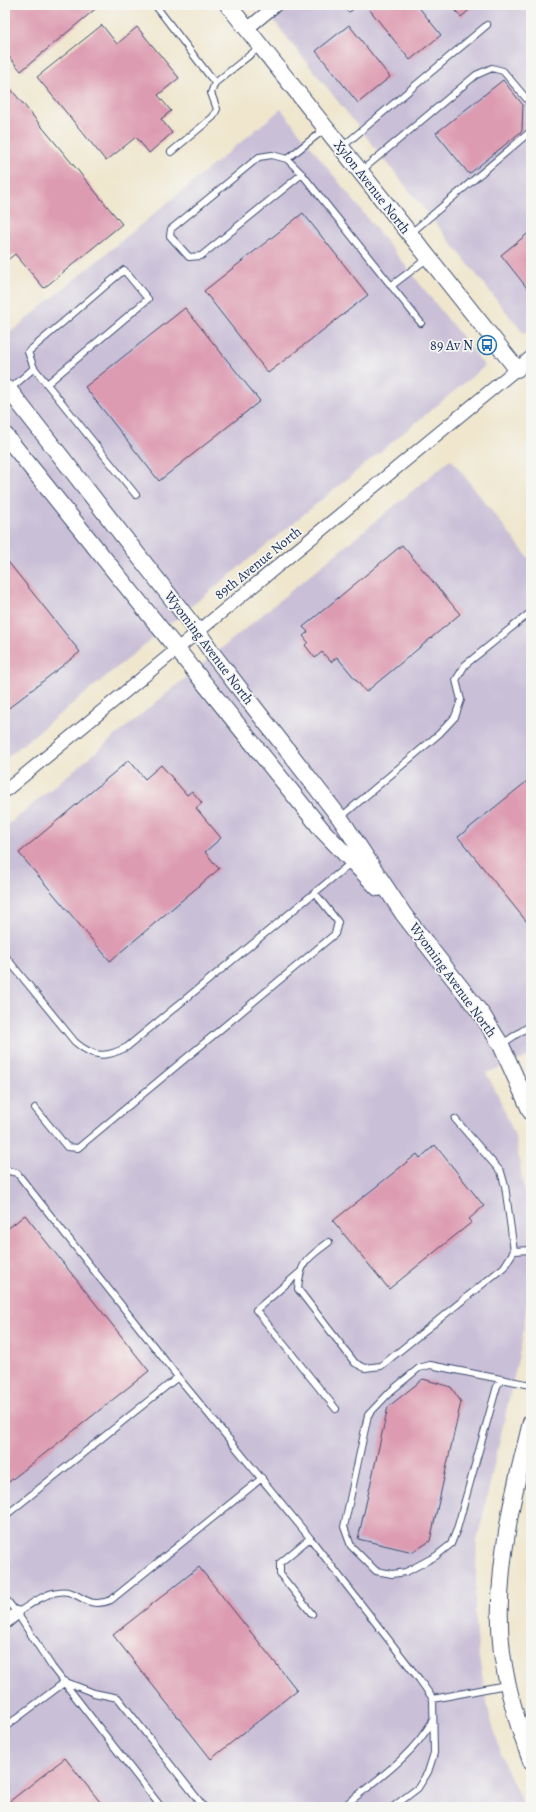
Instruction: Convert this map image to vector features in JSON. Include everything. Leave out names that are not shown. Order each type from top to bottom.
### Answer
[{"type":"street","name":"Xylon Avenue North","points":[[228,5],[517,369]]},
{"type":"street","points":[[247,29],[276,5]]},
{"type":"street","name":"89th Avenue North","points":[[5,791],[531,357]]},
{"type":"street","name":"Wyoming Avenue North","points":[[7,389],[198,632],[215,657],[340,818],[404,914],[483,1016],[501,1045],[531,1112]]},
{"type":"street","name":"Wyoming Avenue North","points":[[5,435],[323,831],[404,914]]},
{"type":"street","points":[[530,1433],[511,1511],[504,1553],[501,1602],[502,1651],[508,1684],[531,1761]]},
{"type":"street","points":[[5,1623],[17,1613]]},
{"type":"lane","points":[[155,5],[215,83]]},
{"type":"lane","points":[[341,148],[487,25]]},
{"type":"lane","points":[[171,152],[213,117],[217,109],[211,93],[215,83],[261,46]]},
{"type":"lane","points":[[360,172],[476,75],[492,68],[503,71],[531,104]]},
{"type":"lane","points":[[287,159],[326,128]]},
{"type":"lane","points":[[410,234],[531,131]]},
{"type":"lane","points":[[302,174],[201,256],[189,257],[170,236],[171,229],[259,157],[272,155],[287,159],[302,174],[421,323]]},
{"type":"lane","points":[[391,286],[429,258]]},
{"type":"lane","points":[[47,384],[148,299],[124,270],[28,352],[34,368],[136,495]]},
{"type":"lane","points":[[7,389],[34,368]]},
{"type":"lane","points":[[340,818],[439,734],[455,717],[461,700],[456,680],[465,666],[531,612]]},
{"type":"lane","points":[[5,956],[75,1042],[86,1052],[99,1056],[114,1054],[127,1047],[352,862]]},
{"type":"lane","points":[[35,1108],[67,1147],[78,1148],[335,934],[338,922],[315,893]]},
{"type":"lane","points":[[501,1045],[531,1025]]},
{"type":"lane","points":[[330,1242],[307,1259],[300,1273],[298,1289],[355,1362],[365,1368],[381,1366],[504,1267],[514,1251],[505,1186],[501,1172],[455,1119]]},
{"type":"lane","points":[[5,1170],[17,1173],[178,1377],[310,1538],[433,1699],[434,1753],[428,1772],[418,1788],[393,1807]]},
{"type":"lane","points":[[514,1251],[531,1250]]},
{"type":"lane","points":[[300,1273],[256,1310],[336,1409]]},
{"type":"lane","points":[[502,1379],[497,1386],[457,1529],[451,1544],[436,1556],[406,1572],[392,1574],[376,1571],[350,1546],[344,1527],[368,1415],[391,1391],[419,1368],[430,1365],[502,1379],[531,1385]]},
{"type":"lane","points":[[5,1516],[178,1377]]},
{"type":"lane","points":[[17,1613],[47,1595],[60,1591],[69,1592],[92,1603],[103,1603],[111,1600],[262,1478]]},
{"type":"lane","points":[[310,1538],[280,1563],[280,1574],[312,1614]]},
{"type":"lane","points":[[5,1598],[17,1613],[52,1667],[161,1807]]},
{"type":"lane","points":[[5,1727],[64,1682]]},
{"type":"lane","points":[[64,1682],[94,1694],[118,1698],[204,1807]]},
{"type":"lane","points":[[433,1699],[508,1684]]},
{"type":"lane","points":[[343,1807],[404,1758],[423,1738],[433,1720]]},
{"type":"shaded area","points":[[261,5],[531,5],[531,328],[524,334]]},
{"type":"shaded area","points":[[281,109],[485,366],[5,759],[5,337]]},
{"type":"shaded area","points":[[451,459],[531,561],[531,1056],[486,1073],[497,1093],[516,1139],[529,1223],[531,1270],[522,1341],[477,1541],[475,1611],[479,1658],[490,1717],[504,1763],[524,1807],[5,1807],[5,827]]},
{"type":"shaded area","points":[[531,1553],[531,1654],[528,1616],[528,1574]]},
{"type":"building","points":[[5,5],[100,5],[21,71],[5,52]]},
{"type":"building","points":[[374,5],[417,5],[441,35],[410,60],[369,9]]},
{"type":"building","points":[[451,5],[475,5],[461,17]]},
{"type":"building","points":[[102,25],[117,44],[137,27],[179,78],[158,95],[171,111],[161,119],[172,133],[149,153],[136,137],[106,161],[37,77]]},
{"type":"building","points":[[349,25],[390,77],[358,103],[316,51]]},
{"type":"building","points":[[503,80],[523,105],[522,131],[469,174],[436,133]]},
{"type":"building","points":[[5,82],[122,224],[44,288],[15,254],[5,262]]},
{"type":"building","points":[[303,213],[368,295],[268,373],[204,291]]},
{"type":"building","points":[[531,231],[531,293],[501,255]]},
{"type":"building","points":[[185,308],[260,401],[159,481],[85,387]]},
{"type":"building","points":[[402,545],[460,614],[366,692],[337,657],[331,662],[322,652],[315,658],[305,645],[308,642],[303,636],[308,632],[303,627]]},
{"type":"building","points":[[5,558],[80,652],[5,711]]},
{"type":"building","points":[[129,760],[145,779],[161,765],[187,795],[192,791],[202,803],[196,808],[221,838],[205,852],[219,869],[110,961],[19,853]]},
{"type":"building","points":[[531,778],[531,927],[458,837]]},
{"type":"building","points":[[435,1145],[484,1206],[469,1219],[472,1222],[389,1289],[333,1221],[417,1154],[420,1158]]},
{"type":"building","points":[[25,1215],[149,1371],[5,1485],[5,1231]]},
{"type":"building","points":[[423,1379],[451,1387],[461,1402],[430,1541],[413,1552],[358,1539],[388,1407]]},
{"type":"building","points":[[199,1567],[297,1690],[211,1759],[113,1635]]},
{"type":"building","points":[[65,1758],[104,1807],[5,1807],[5,1805]]},
{"type":"place","name":"89 Av N","points":[[487,345]]}]
